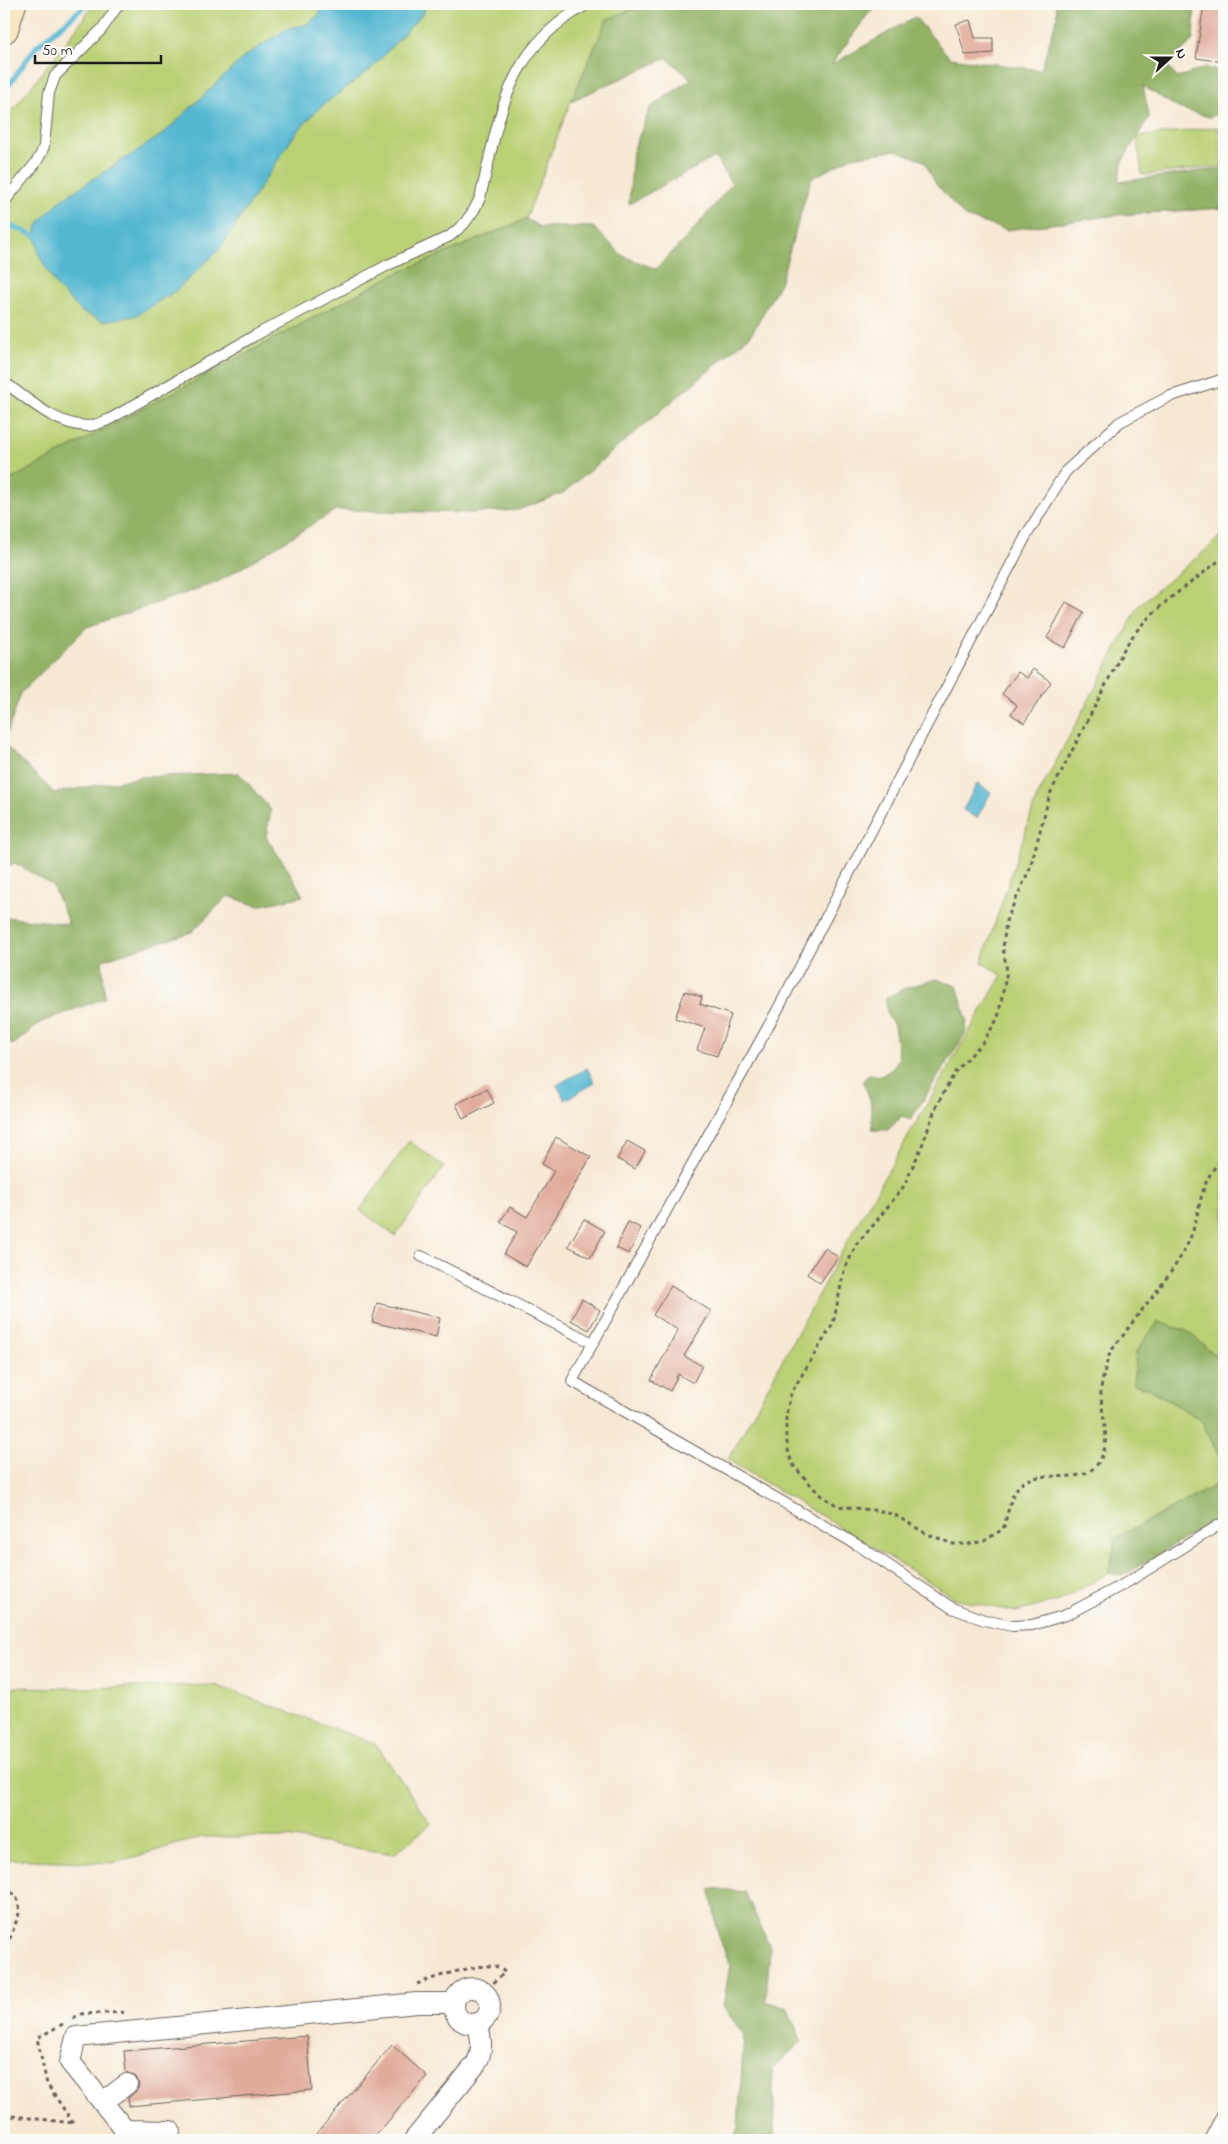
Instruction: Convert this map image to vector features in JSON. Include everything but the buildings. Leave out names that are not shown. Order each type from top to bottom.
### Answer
[{"type":"street","points":[[4,29],[12,4]]},
{"type":"street","points":[[466,1989],[478,1989],[483,1992],[490,2003],[490,2009],[483,2020],[478,2023],[465,2023],[460,2020],[454,2009],[454,2003],[456,1997],[466,1989]]},
{"type":"street","points":[[170,2131],[124,2130],[70,2062],[76,2037],[417,2003],[454,2003]]},
{"type":"street","points":[[414,2140],[482,2055],[478,2023]]},
{"type":"street","points":[[103,2102],[127,2084]]},
{"type":"lane","points":[[4,202],[41,154],[44,146],[49,93],[55,76],[102,29],[119,4]]},
{"type":"lane","points":[[4,382],[62,421],[89,426],[110,419],[270,327],[388,265],[450,236],[464,224],[480,198],[504,101],[520,67],[531,50],[550,32],[575,11],[588,4]]},
{"type":"lane","points":[[1224,379],[1168,397],[1120,422],[1066,471],[1027,534],[779,1007],[572,1381],[861,1547],[952,1608],[984,1620],[1012,1626],[1032,1625],[1066,1615],[1126,1583],[1224,1522]]},
{"type":"lane","points":[[421,1256],[593,1343]]},
{"type":"lane","points":[[1209,2140],[1224,2111]]},
{"type":"path","points":[[1224,556],[1162,603],[1134,632],[1050,794],[1030,868],[1006,921],[1003,948],[1007,970],[998,1018],[983,1042],[955,1072],[936,1106],[921,1148],[904,1186],[857,1243],[844,1271],[833,1324],[792,1393],[786,1416],[786,1436],[789,1455],[794,1466],[819,1494],[838,1506],[881,1511],[902,1519],[939,1540],[954,1544],[970,1544],[984,1541],[1003,1529],[1014,1493],[1023,1482],[1036,1476],[1069,1476],[1083,1473],[1097,1464],[1105,1450],[1106,1434],[1100,1394],[1109,1355],[1143,1306],[1171,1274],[1188,1244],[1204,1184],[1216,1165],[1224,1157]]},
{"type":"path","points":[[4,1889],[16,1895],[20,1911],[11,1936],[4,1945]]},
{"type":"path","points":[[4,2115],[73,2123]]},
{"type":"green space","points":[[94,4],[646,4],[607,20],[571,101],[526,219],[391,276],[4,483],[4,121]]},
{"type":"green space","points":[[646,4],[879,4],[869,13],[831,65],[915,17],[950,58],[1041,70],[1057,17],[1056,4],[1195,4],[1193,40],[1167,65],[1177,78],[1206,67],[1224,73],[1224,112],[1209,117],[1178,108],[1143,86],[1149,117],[1123,160],[1118,182],[1224,168],[1224,208],[1117,215],[1007,230],[965,217],[936,184],[924,161],[896,150],[852,157],[811,179],[780,283],[751,335],[563,493],[518,510],[471,513],[336,510],[218,582],[87,627],[21,693],[4,742],[4,483],[391,276],[526,219],[540,227],[593,227],[623,256],[656,269],[690,234],[732,184],[715,157],[629,204],[633,151],[650,108],[691,79],[667,58],[571,101],[607,19]]},
{"type":"green space","points":[[1218,127],[1222,166],[1142,175],[1137,137]]},
{"type":"green space","points":[[1224,532],[1224,1355],[1214,1354],[1187,1331],[1134,1384],[1152,1390],[1202,1421],[1224,1467],[1216,1485],[1116,1538],[1109,1573],[1059,1601],[1016,1612],[958,1600],[728,1460],[848,1240],[1002,975],[982,962],[1037,797],[1140,604],[1206,550]]},
{"type":"green space","points":[[4,744],[54,793],[142,777],[239,773],[271,810],[266,837],[303,896],[258,906],[228,896],[192,932],[102,960],[105,998],[41,1022],[14,1044],[4,1044],[4,917],[69,924],[52,885],[15,863],[4,868]]},
{"type":"green space","points":[[936,979],[957,986],[967,1020],[965,1034],[911,1119],[902,1116],[888,1130],[873,1130],[870,1099],[863,1081],[869,1074],[881,1076],[892,1069],[899,1058],[894,1025],[887,1015],[886,998],[903,989]]},
{"type":"green space","points":[[409,1141],[444,1167],[395,1236],[360,1210]]},
{"type":"green space","points":[[1158,1322],[1187,1331],[1214,1354],[1224,1355],[1224,1467],[1202,1421],[1152,1390],[1133,1384],[1136,1352]]},
{"type":"green space","points":[[1224,1467],[1224,1515],[1123,1576],[1109,1573],[1116,1538],[1216,1485]]},
{"type":"green space","points":[[215,1685],[376,1744],[431,1824],[394,1854],[286,1837],[202,1837],[113,1863],[4,1859],[4,1687],[79,1688]]},
{"type":"green space","points":[[710,1888],[745,1892],[770,1947],[766,2001],[787,2008],[802,2041],[772,2069],[776,2140],[732,2140],[738,2128],[744,2035],[723,2007],[730,1965],[718,1934]]},
{"type":"water","points":[[323,4],[426,4],[424,12],[371,69],[318,109],[295,134],[219,250],[177,290],[135,316],[103,321],[82,312],[57,287],[40,258],[36,240],[36,228],[44,217],[62,199],[163,134],[244,57],[288,28],[305,25],[318,16]]},
{"type":"water","points":[[977,784],[991,792],[977,818],[963,810]]},
{"type":"water","points":[[587,1068],[595,1083],[565,1100],[557,1085]]},
{"type":"waterway","points":[[4,92],[36,47],[87,4]]},
{"type":"waterway","points":[[4,223],[36,236]]}]
